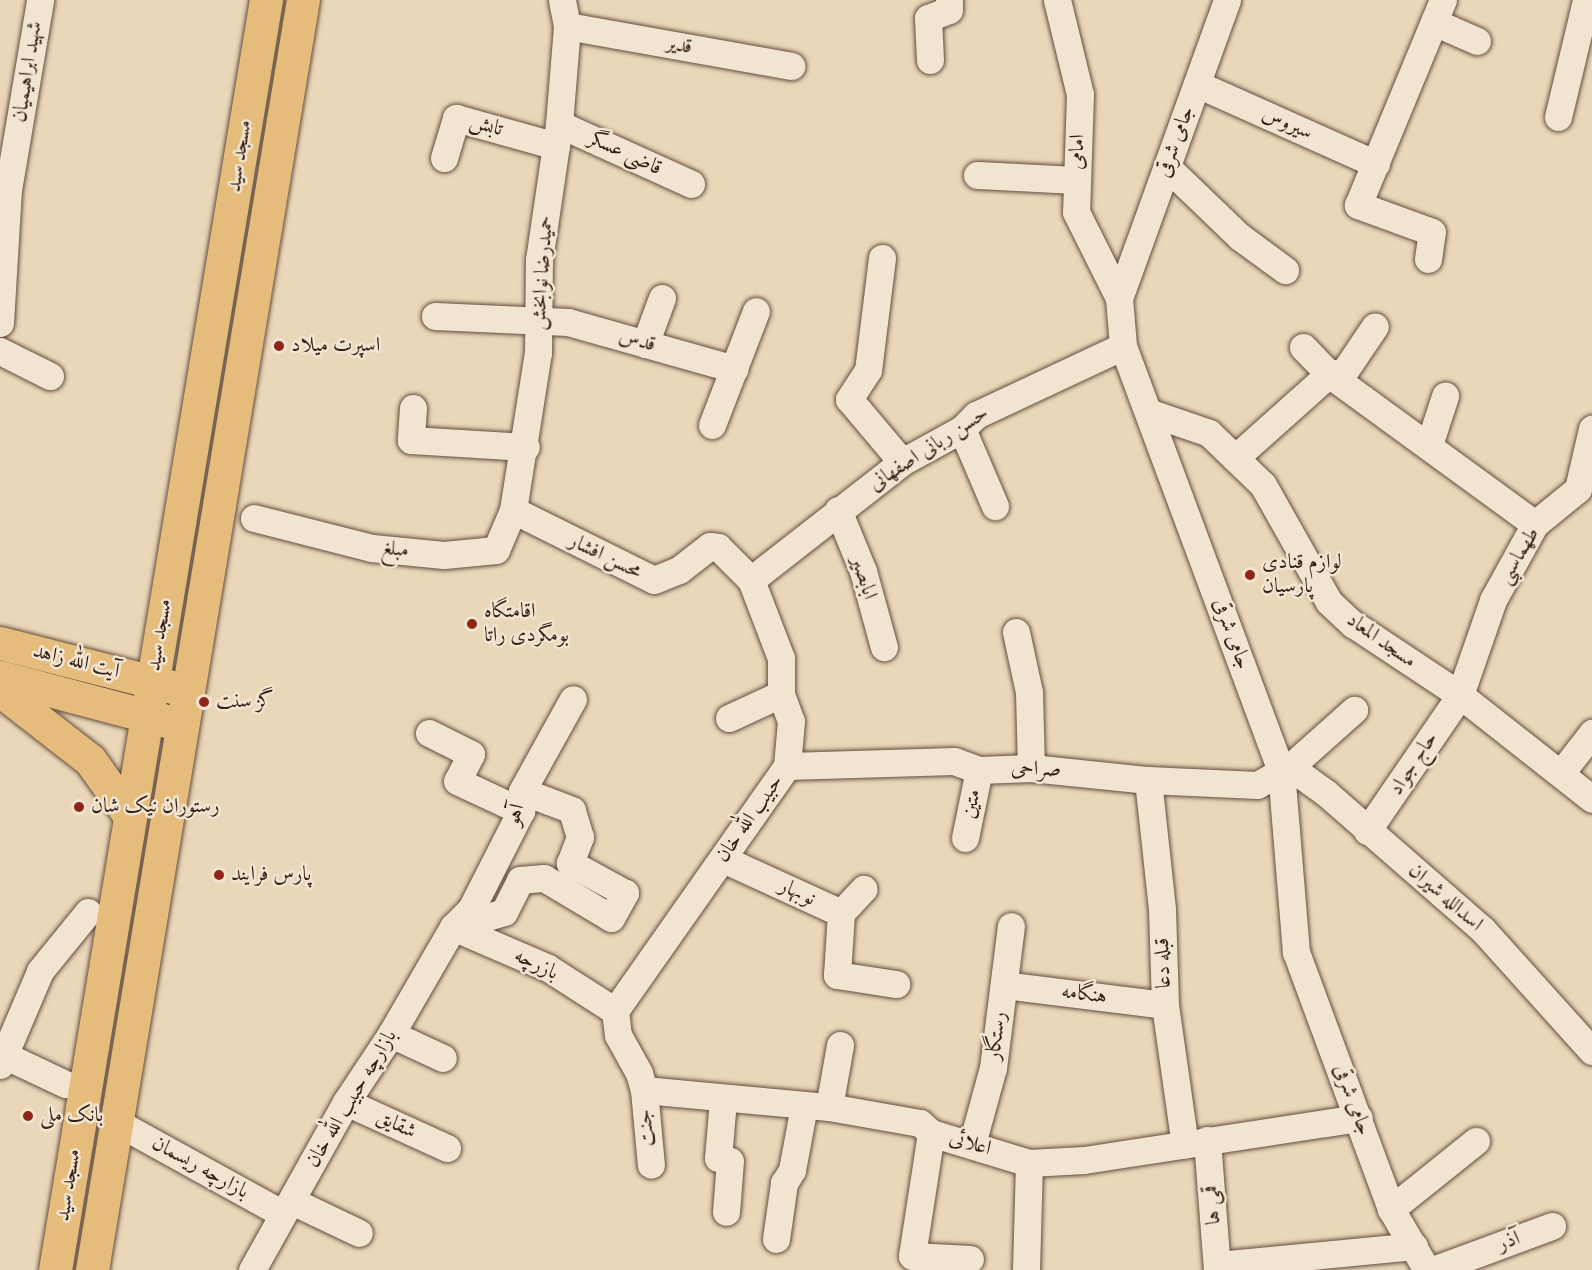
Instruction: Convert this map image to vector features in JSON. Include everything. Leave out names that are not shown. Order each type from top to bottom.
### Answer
[{"type":"main road","name":"مسجد سید","points":[[55,1270],[266,0]]},
{"type":"main road","name":"مسجد سید","points":[[92,1270],[303,0]]},
{"type":"main road","name":"آیت الله زاهد","points":[[0,643],[187,690]]},
{"type":"main road","name":"آیت الله زاهد","points":[[0,677],[182,724]]},
{"type":"main road","points":[[0,690],[90,760],[130,816]]},
{"type":"street","name":"شهید ابراهیمیان","points":[[0,323],[12,97],[40,0]]},
{"type":"street","name":"حمیدرضا نوابخش","points":[[513,510],[526,447],[539,320],[539,260],[558,135],[567,26],[562,0]]},
{"type":"street","points":[[930,60],[928,18],[949,10],[949,0]]},
{"type":"street","name":"امامی","points":[[1057,0],[1080,94],[1076,212],[1119,298]]},
{"type":"street","name":"جامی شرقی","points":[[1227,0],[1119,298],[1123,346],[1151,413],[1286,768],[1296,952],[1391,1209],[1427,1270]]},
{"type":"street","points":[[1558,117],[1586,0]]},
{"type":"street","points":[[1428,259],[1432,232],[1358,205],[1439,11],[1477,41]]},
{"type":"street","name":"قدیر","points":[[567,26],[791,66]]},
{"type":"street","name":"سیروس","points":[[1197,84],[1376,164]]},
{"type":"street","name":"تابش","points":[[444,158],[456,118],[558,135]]},
{"type":"street","name":"قاضی عسگر","points":[[558,135],[691,184]]},
{"type":"street","points":[[1167,167],[1240,237],[1285,270]]},
{"type":"street","points":[[977,175],[1077,180]]},
{"type":"street","points":[[882,258],[867,370],[849,399],[902,462]]},
{"type":"street","points":[[645,344],[662,298]]},
{"type":"street","points":[[712,425],[756,311]]},
{"type":"street","name":"قدس","points":[[435,316],[568,322],[734,369]]},
{"type":"street","points":[[1235,458],[1329,375],[1344,372],[1375,326]]},
{"type":"street","name":"حسن ربانی اصفهانی","points":[[751,580],[902,462],[962,429],[976,415],[1123,346]]},
{"type":"street","points":[[1303,347],[1329,375],[1429,445],[1535,524]]},
{"type":"street","points":[[0,351],[50,375]]},
{"type":"street","points":[[1429,445],[1445,396]]},
{"type":"street","points":[[413,408],[411,440],[526,447]]},
{"type":"street","name":"مسجد المعاد","points":[[1151,413],[1209,433],[1263,485],[1329,602],[1353,624],[1460,695],[1562,773],[1592,799]]},
{"type":"street","points":[[962,429],[995,506]]},
{"type":"street","name":"طهماسبی","points":[[1460,695],[1493,600],[1535,524],[1578,489],[1592,429]]},
{"type":"street","name":"مبلغ","points":[[254,518],[372,549],[444,555],[496,550],[513,510]]},
{"type":"street","name":"محسن افشار","points":[[513,510],[654,580],[679,570],[710,546],[718,548],[751,580]]},
{"type":"street","name":"ابابصیر","points":[[838,510],[863,571],[884,647]]},
{"type":"street","name":"حبیب الله خان","points":[[616,1023],[787,766],[791,721],[781,694],[781,658],[751,580]]},
{"type":"street","points":[[1016,632],[1029,692],[1031,768]]},
{"type":"street","points":[[729,718],[781,694]]},
{"type":"street","name":"حاج جواد","points":[[1367,831],[1460,695]]},
{"type":"street","name":"آهو","points":[[453,927],[471,909],[521,801],[573,699]]},
{"type":"street","name":"صراحی","points":[[787,766],[954,761],[979,770],[1031,768],[1148,780],[1257,785],[1286,768],[1354,710]]},
{"type":"street","points":[[429,733],[471,754],[457,781],[521,801],[572,810],[580,837],[570,863],[625,893],[611,918],[544,878],[520,880],[504,912],[453,927]]},
{"type":"street","points":[[1562,773],[1592,733]]},
{"type":"street","name":"اسدالله شیران","points":[[1286,768],[1326,793],[1483,930],[1592,1051]]},
{"type":"street","name":"متین","points":[[965,838],[979,770]]},
{"type":"street","name":"قبله دعا","points":[[1148,780],[1162,909],[1165,1005],[1196,1142]]},
{"type":"street","name":"نوبهار","points":[[723,859],[841,913],[863,889]]},
{"type":"street","points":[[65,1084],[2,1060],[40,971],[88,912]]},
{"type":"street","points":[[841,913],[837,975],[896,984]]},
{"type":"street","name":"رستگار","points":[[972,1144],[993,1068],[1011,926]]},
{"type":"street","name":"بازرچه","points":[[453,927],[548,968],[616,1023]]},
{"type":"street","name":"بازارچه حبیب الله خان","points":[[257,1268],[287,1207],[346,1102],[392,1034],[453,927]]},
{"type":"street","name":"هنگامه","points":[[1004,985],[1165,1005]]},
{"type":"street","points":[[616,1023],[639,1073],[644,1090]]},
{"type":"street","points":[[392,1034],[443,1058]]},
{"type":"street","points":[[776,1239],[784,1183],[792,1170],[840,1045]]},
{"type":"street","name":"اعلائی","points":[[644,1090],[723,1100],[817,1107],[920,1123],[931,1133],[1029,1163],[1084,1160],[1359,1118]]},
{"type":"street","name":"جنت","points":[[644,1090],[651,1165]]},
{"type":"street","points":[[723,1100],[718,1158],[730,1161],[726,1212]]},
{"type":"street","name":"شقایق","points":[[346,1102],[447,1148]]},
{"type":"street","name":"بازارچه ریسمان","points":[[118,1123],[287,1207],[358,1233]]},
{"type":"street","points":[[931,1133],[911,1263],[970,1259]]},
{"type":"street","points":[[1391,1209],[1476,1141]]},
{"type":"street","name":"قمی ها","points":[[1196,1142],[1218,1268]]},
{"type":"street","points":[[1026,1270],[1029,1163]]},
{"type":"street","name":"آذر","points":[[1433,1270],[1552,1226]]},
{"type":"street","points":[[1218,1268],[1414,1246]]},
{"type":"place","name":"اسپرت میلاد","points":[[279,346]]},
{"type":"place","name":"لوازم قنادی پارسیان","points":[[1250,575]]},
{"type":"place","name":"اقامتگاه بومگردی راتا","points":[[472,624]]},
{"type":"place","name":"گز سنت","points":[[204,702]]},
{"type":"place","name":"رستوران نیک شان","points":[[79,807]]},
{"type":"place","name":"پارس فرایند","points":[[219,875]]},
{"type":"place","name":"بانک ملی","points":[[28,1116]]}]
